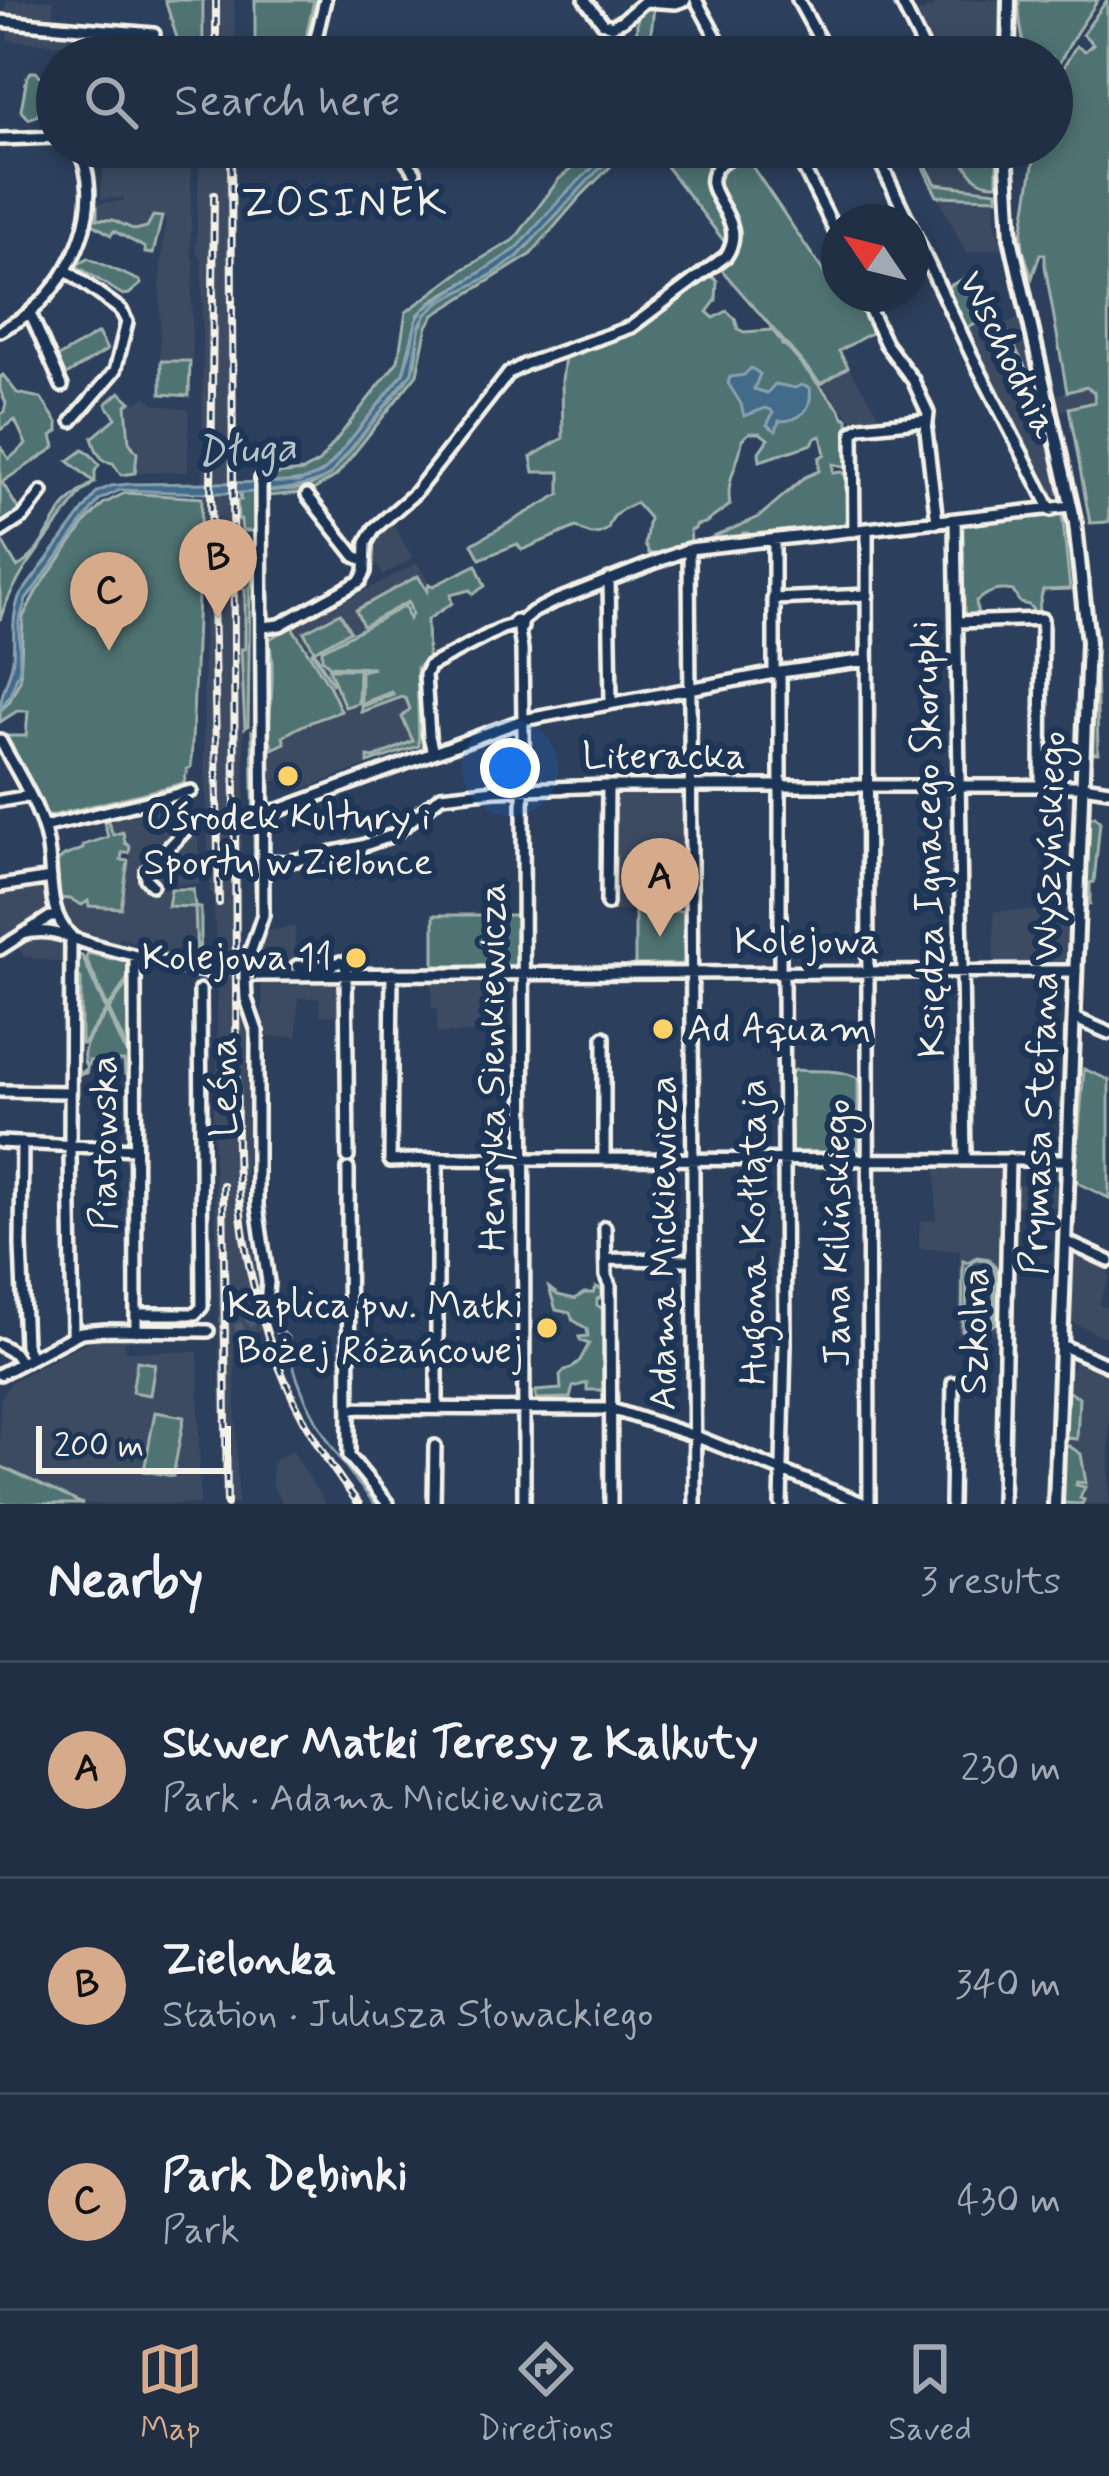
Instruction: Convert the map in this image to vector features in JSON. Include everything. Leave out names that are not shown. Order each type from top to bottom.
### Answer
[{"type":"main road","points":[[1008,36],[1009,0]]},
{"type":"main road","name":"Prymasa Stefana Wyszyńskiego","points":[[1007,168],[1013,252],[1071,506],[1088,642],[1055,1504]]},
{"type":"street","points":[[316,36],[325,0]]},
{"type":"street","points":[[585,0],[609,26],[644,3],[685,0]]},
{"type":"street","points":[[696,0],[716,36]]},
{"type":"street","points":[[798,0],[818,36]]},
{"type":"street","points":[[900,0],[918,36]]},
{"type":"street","points":[[0,21],[154,34]]},
{"type":"street","points":[[0,139],[36,138]]},
{"type":"street","points":[[0,331],[30,313],[66,270],[81,235],[88,201],[85,168]]},
{"type":"street","points":[[412,168],[415,172]]},
{"type":"street","points":[[262,627],[280,625],[358,582],[364,575],[366,543],[374,529],[416,494],[509,373],[631,327],[728,254],[734,229],[715,196],[713,178],[719,168]]},
{"type":"street","points":[[804,168],[822,204]]},
{"type":"street","name":"Wschodnia","points":[[883,168],[900,204]]},
{"type":"street","name":"Wschodnia","points":[[929,265],[1051,510]]},
{"type":"street","points":[[66,270],[121,310],[128,322],[115,370],[72,421]]},
{"type":"street","points":[[871,312],[928,413],[937,522]]},
{"type":"street","points":[[30,313],[62,386]]},
{"type":"street","points":[[854,531],[853,432],[861,427],[927,420]]},
{"type":"street","points":[[247,974],[246,959],[261,927],[263,861],[261,478]]},
{"type":"street","points":[[0,532],[22,517],[42,493]]},
{"type":"street","points":[[307,495],[358,559],[365,561]]},
{"type":"street","points":[[433,753],[425,675],[429,666],[502,628],[518,626],[538,609],[609,579],[689,549],[1071,506]]},
{"type":"street","name":"Księdza Ignacego Skorupki","points":[[956,520],[965,1158]]},
{"type":"street","name":"Jana Kilińskiego","points":[[867,530],[867,1504]]},
{"type":"street","name":"Hugona Kołłątaja","points":[[774,539],[784,1159],[781,1504]]},
{"type":"street","name":"Adama Mickiewicza","points":[[689,549],[695,1504]]},
{"type":"street","points":[[609,579],[611,703]]},
{"type":"street","points":[[773,599],[868,595]]},
{"type":"street","points":[[956,622],[1042,619],[1041,786]]},
{"type":"street","name":"Henryka Sienkiewicza","points":[[518,626],[523,720],[524,1504]]},
{"type":"street","points":[[263,812],[523,720],[867,660]]},
{"type":"street","points":[[0,740],[44,827],[53,924]]},
{"type":"street","points":[[607,904],[608,786]]},
{"type":"street","name":"Literacka","points":[[263,861],[287,862],[393,836],[441,796],[523,788],[1083,786],[1109,790]]},
{"type":"street","points":[[44,827],[191,791]]},
{"type":"street","points":[[0,802],[29,796]]},
{"type":"street","points":[[152,885],[146,872],[191,824]]},
{"type":"street","points":[[0,886],[51,878]]},
{"type":"street","points":[[0,950],[23,934],[53,924]]},
{"type":"street","points":[[53,924],[87,944],[211,972]]},
{"type":"street","points":[[71,936],[72,1329]]},
{"type":"street","name":"Piastowska","points":[[135,956],[136,1330]]},
{"type":"street","points":[[297,966],[340,962],[346,972],[349,1456],[388,1504]]},
{"type":"street","name":"Kolejowa","points":[[247,974],[1076,971]]},
{"type":"street","name":"Leśna","points":[[247,974],[246,999],[256,1031],[257,1206],[268,1282],[266,1304]]},
{"type":"street","points":[[392,974],[390,1161],[1069,1160]]},
{"type":"street","points":[[136,1315],[195,1314],[202,1307],[200,989]]},
{"type":"street","points":[[1074,1018],[1109,1034]]},
{"type":"street","points":[[604,1037],[604,1159]]},
{"type":"street","points":[[0,1091],[70,1092]]},
{"type":"street","points":[[0,1142],[135,1149]]},
{"type":"street","points":[[22,1143],[26,1360]]},
{"type":"street","points":[[437,1159],[437,1408]]},
{"type":"street","name":"Szkolna","points":[[1002,1504],[1010,1159]]},
{"type":"street","points":[[605,1227],[610,1286],[610,1504]]},
{"type":"street","points":[[1065,1241],[1109,1261]]},
{"type":"street","points":[[606,1259],[693,1260]]},
{"type":"street","points":[[0,1374],[72,1329],[208,1330]]},
{"type":"street","points":[[0,1345],[26,1360]]},
{"type":"street","points":[[1061,1345],[1109,1366]]},
{"type":"street","points":[[951,1504],[953,1383]]},
{"type":"street","points":[[349,1408],[611,1409],[695,1436],[867,1504]]},
{"type":"street","points":[[434,1504],[435,1446]]},
{"type":"shaded area","points":[[6,0],[54,0],[52,19],[6,15]]},
{"type":"shaded area","points":[[206,0],[234,0],[235,36],[206,36]]},
{"type":"shaded area","points":[[945,0],[999,0],[998,36],[926,36],[916,15]]},
{"type":"shaded area","points":[[8,27],[109,36],[36,36],[36,42],[7,40]]},
{"type":"shaded area","points":[[103,168],[191,168],[192,359],[160,360],[166,218],[153,217],[138,230],[113,220],[96,220],[98,203],[124,201],[101,199]]},
{"type":"shaded area","points":[[199,168],[235,168],[237,500],[241,587],[245,588],[240,980],[241,999],[252,1022],[253,1109],[245,1181],[247,1225],[270,1329],[234,1335],[238,1504],[223,1504],[213,1116],[217,965],[204,744],[202,260],[196,251]]},
{"type":"shaded area","points":[[593,168],[600,168],[517,257],[426,314],[412,372],[330,475],[286,489],[229,493],[120,490],[99,500],[26,600],[19,622],[20,669],[0,710],[13,659],[19,597],[97,492],[129,484],[298,482],[321,474],[403,374],[416,321],[424,309],[516,249]]},
{"type":"shaded area","points":[[924,168],[997,168],[995,219],[1004,248],[966,253]]},
{"type":"shaded area","points":[[976,272],[1002,324],[1020,318],[1036,388],[1031,396],[1040,405],[1061,494],[1050,498],[944,289]]},
{"type":"shaded area","points":[[848,367],[882,421],[856,424],[821,384]]},
{"type":"shaded area","points":[[751,368],[760,374],[754,389],[767,393],[775,384],[810,388],[804,413],[779,421],[776,431],[767,425],[771,410],[744,416],[728,383],[730,377],[744,375]]},
{"type":"shaded area","points":[[1086,387],[1094,392],[1096,402],[1059,411],[1055,395]]},
{"type":"shaded area","points":[[145,396],[155,404],[189,410],[188,472],[135,473],[137,453],[129,442],[126,404]]},
{"type":"shaded area","points":[[390,520],[413,558],[383,575],[369,552],[379,529]]},
{"type":"shaded area","points":[[418,563],[443,611],[427,620],[428,660],[417,667],[419,746],[303,789],[294,790],[289,781],[281,779],[273,782],[272,741],[293,628]]},
{"type":"shaded area","points":[[685,794],[686,911],[635,907],[634,911],[611,911],[612,795]]},
{"type":"shaded area","points":[[177,806],[184,817],[198,815],[199,884],[154,884],[153,888],[171,889],[168,906],[195,907],[196,959],[139,949],[140,943],[119,938],[118,943],[94,940],[67,925],[59,898],[121,908],[130,846],[113,835],[108,821]]},
{"type":"shaded area","points":[[46,882],[44,917],[0,940],[0,888]]},
{"type":"shaded area","points":[[1069,910],[1065,964],[1052,965],[1051,936],[1036,935],[1035,965],[994,964],[994,911]]},
{"type":"shaded area","points":[[295,926],[292,966],[254,967],[266,931]]},
{"type":"shaded area","points":[[41,935],[60,937],[65,963],[25,957],[16,945]]},
{"type":"shaded area","points":[[261,981],[340,982],[340,1015],[320,1015],[320,998],[298,998],[297,1037],[264,1037]]},
{"type":"shaded area","points":[[432,981],[483,981],[482,1033],[437,1033]]},
{"type":"shaded area","points":[[936,1165],[1005,1166],[1002,1333],[958,1332],[960,1250],[919,1249],[920,1221],[936,1220]]},
{"type":"shaded area","points":[[1013,1185],[1057,1185],[1056,1207],[1013,1206]]},
{"type":"shaded area","points":[[1072,1252],[1109,1265],[1109,1280],[1098,1304],[1109,1309],[1109,1339],[1072,1322]]},
{"type":"shaded area","points":[[102,1337],[124,1337],[125,1351],[198,1352],[200,1504],[83,1504],[0,1466],[0,1400],[12,1381]]},
{"type":"shaded area","points":[[1075,1359],[1109,1371],[1109,1504],[1066,1504],[1069,1368],[1073,1369]]},
{"type":"shaded area","points":[[292,1450],[324,1504],[284,1504],[272,1484],[272,1463]]},
{"type":"green space","points":[[165,0],[203,0],[203,36],[176,36]]},
{"type":"green space","points":[[255,0],[314,0],[306,36],[255,36]]},
{"type":"green space","points":[[655,0],[651,36],[636,36],[638,9]]},
{"type":"green space","points":[[1019,0],[1098,0],[1073,38],[1022,36]]},
{"type":"green space","points":[[1107,0],[1109,522],[1090,523],[1069,408],[1095,402],[1094,392],[1086,387],[1067,392],[1045,254],[1040,254],[1032,278],[1022,234],[1033,168],[1073,168],[1073,51],[1076,46],[1085,51],[1093,44],[1083,34]]},
{"type":"green space","points":[[36,72],[36,116],[29,119],[21,110],[27,77]]},
{"type":"green space","points":[[572,168],[593,168],[520,246],[435,299],[418,315],[403,374],[327,469],[306,479],[267,483],[268,475],[303,471],[319,462],[398,361],[406,312],[515,239]]},
{"type":"green space","points":[[609,168],[530,255],[434,315],[427,326],[417,374],[336,476],[310,492],[267,493],[297,489],[330,475],[406,381],[415,364],[419,329],[426,314],[517,257],[595,173]]},
{"type":"green space","points":[[667,168],[713,168],[708,183],[730,234],[727,245]]},
{"type":"green space","points":[[727,168],[753,168],[821,268],[821,312],[866,312],[876,330],[839,351],[848,367],[821,384],[720,268],[736,250],[740,234],[719,181]]},
{"type":"green space","points":[[923,168],[936,184],[997,191],[997,198],[937,196]]},
{"type":"green space","points":[[968,168],[997,168],[997,184],[984,183]]},
{"type":"green space","points":[[97,205],[97,219],[135,230],[147,227],[153,216],[162,217],[153,254],[91,223]]},
{"type":"green space","points":[[88,258],[141,284],[123,295],[78,267],[74,271],[75,261]]},
{"type":"green space","points":[[976,272],[1036,388],[1034,393],[1000,324],[986,319],[978,302],[972,305],[984,320],[962,327],[944,289]]},
{"type":"green space","points":[[711,275],[717,281],[716,300],[707,312],[714,318],[727,311],[744,332],[772,330],[848,419],[848,467],[833,464],[833,473],[842,472],[848,479],[849,516],[841,528],[750,538],[743,533],[743,539],[709,543],[759,517],[805,477],[819,471],[819,458],[825,454],[821,436],[812,444],[760,461],[759,452],[768,439],[749,433],[742,440],[731,478],[730,505],[690,530],[687,543],[649,553],[645,545],[649,518],[636,503],[618,512],[608,529],[599,533],[576,527],[522,550],[517,544],[480,559],[472,544],[560,494],[560,472],[534,472],[531,457],[563,438],[565,356],[635,330]]},
{"type":"green space","points":[[98,333],[107,350],[63,377],[55,359]]},
{"type":"green space","points":[[161,361],[190,361],[189,396],[161,394]]},
{"type":"green space","points":[[3,375],[17,393],[41,398],[58,431],[52,436],[53,449],[2,482],[21,514],[0,528],[0,446],[9,459],[26,444],[15,420],[0,430],[6,403],[0,390]]},
{"type":"green space","points":[[120,392],[131,402],[126,405],[129,442],[137,453],[135,473],[121,475],[113,463],[104,461],[92,438],[116,418],[106,404]]},
{"type":"green space","points":[[83,450],[99,465],[95,482],[81,493],[35,554],[0,620],[0,538],[17,567],[32,555],[67,503],[94,482],[68,461]]},
{"type":"green space","points":[[239,491],[254,491],[255,531],[242,531]]},
{"type":"green space","points":[[125,493],[202,498],[191,767],[184,783],[47,817],[4,736],[26,736],[28,711],[17,711],[0,722],[0,711],[20,680],[23,617],[36,592],[86,522],[103,504]]},
{"type":"green space","points":[[1062,513],[1070,589],[1043,590],[1037,615],[1013,591],[994,591],[976,601],[978,617],[960,618],[958,530],[962,524]]},
{"type":"green space","points":[[249,555],[252,586],[245,728],[241,563],[249,563]]},
{"type":"green space","points":[[476,565],[485,586],[473,594],[470,590],[450,595],[452,603],[427,620],[428,660],[417,667],[419,746],[368,763],[368,757],[413,741],[402,717],[410,709],[406,699],[361,712],[361,707],[393,694],[361,704],[361,671],[374,668],[330,666],[322,659],[322,650],[405,606],[409,619],[412,614],[408,602],[363,626],[356,610],[418,576],[427,591],[429,584]]},
{"type":"green space","points":[[340,613],[350,631],[314,651],[333,685],[312,652],[304,632]]},
{"type":"green space","points":[[292,627],[341,711],[296,729],[283,737],[285,743],[272,749],[269,639]]},
{"type":"green space","points":[[1092,662],[1096,662],[1098,753],[1089,750]]},
{"type":"green space","points":[[329,669],[359,669],[358,703],[345,707]]},
{"type":"green space","points":[[252,731],[258,733],[259,886],[255,889]]},
{"type":"green space","points":[[1095,816],[1100,822],[1087,904],[1086,819]]},
{"type":"green space","points":[[108,821],[113,835],[123,832],[130,846],[129,853],[122,853],[121,860],[128,861],[121,908],[59,898],[56,863],[83,845],[108,837],[104,822]]},
{"type":"green space","points":[[171,889],[193,889],[195,906],[201,908],[197,958],[195,907],[168,906]]},
{"type":"green space","points":[[635,907],[686,911],[685,964],[635,965]]},
{"type":"green space","points":[[434,915],[518,915],[517,962],[434,966]]},
{"type":"green space","points":[[88,953],[129,962],[129,976],[108,1008],[86,958]]},
{"type":"green space","points":[[79,955],[106,1010],[83,1044],[81,978],[76,977]]},
{"type":"green space","points":[[129,980],[129,1053],[109,1010]]},
{"type":"green space","points":[[107,1012],[130,1060],[130,1074],[125,1074],[124,1061],[89,1061],[86,1073],[77,1075],[76,1070],[82,1073],[87,1068],[85,1047]]},
{"type":"green space","points":[[1084,1069],[1109,1080],[1109,1198],[1075,1177]]},
{"type":"green space","points":[[795,1070],[858,1078],[858,1154],[790,1154],[787,1075]]},
{"type":"green space","points":[[977,1257],[989,1259],[997,1269],[996,1323],[982,1330],[966,1326],[962,1331],[963,1260]],"holes":[[[976,1259],[989,1261],[995,1272],[993,1321],[981,1329],[969,1326],[966,1318],[967,1269]]]},
{"type":"green space","points":[[596,1287],[602,1289],[597,1305],[604,1310],[605,1390],[587,1390],[587,1383],[573,1387],[570,1398],[536,1399],[536,1391],[561,1389],[560,1375],[578,1364],[589,1344],[579,1337],[588,1336],[587,1329],[570,1313],[556,1310],[549,1288],[575,1299],[593,1293]]},
{"type":"green space","points":[[137,1361],[155,1364],[150,1395],[132,1392]]},
{"type":"green space","points":[[1064,1390],[1079,1397],[1077,1439],[1066,1438],[1063,1431]]},
{"type":"green space","points":[[155,1412],[184,1417],[173,1476],[144,1471]]},
{"type":"green space","points":[[1069,1446],[1081,1454],[1086,1483],[1076,1485],[1085,1487],[1082,1504],[1061,1503],[1062,1452]]},
{"type":"green space","points":[[0,1466],[74,1500],[83,1504],[0,1504]]},
{"type":"waterway","points":[[152,1322],[186,1322]]},
{"type":"waterway","points":[[276,1333],[289,1338],[308,1404],[375,1504]]},
{"type":"tunnel","points":[[211,972],[248,975]]},
{"type":"tunnel","points":[[208,1331],[242,1327],[266,1304]]},
{"type":"railway","points":[[216,0],[216,36]]},
{"type":"railway","points":[[231,168],[239,1199],[268,1338],[306,1424],[359,1504]]},
{"type":"railway","points":[[214,195],[211,493],[219,903]]},
{"type":"railway","points":[[223,1185],[227,1504]]},
{"type":"place","name":"Zielonka","points":[[218,618]]},
{"type":"place","name":"Park Dębinki","points":[[109,651]]},
{"type":"place","name":"Ośrodek Kultury i Sportu w Zielonce","points":[[288,776]]},
{"type":"place","name":"Skwer Matki Teresy z Kalkuty","points":[[660,937]]},
{"type":"place","name":"Kolejowa 11","points":[[356,958]]},
{"type":"place","name":"Ad Aquam","points":[[663,1029]]},
{"type":"place","name":"Kaplica pw. Matki Bożej Różańcowej","points":[[547,1328]]},
{"type":"district","name":"ZOSINEK","points":[[345,204]]},
{"type":"water label","name":"Długa","points":[[246,451]]}]
